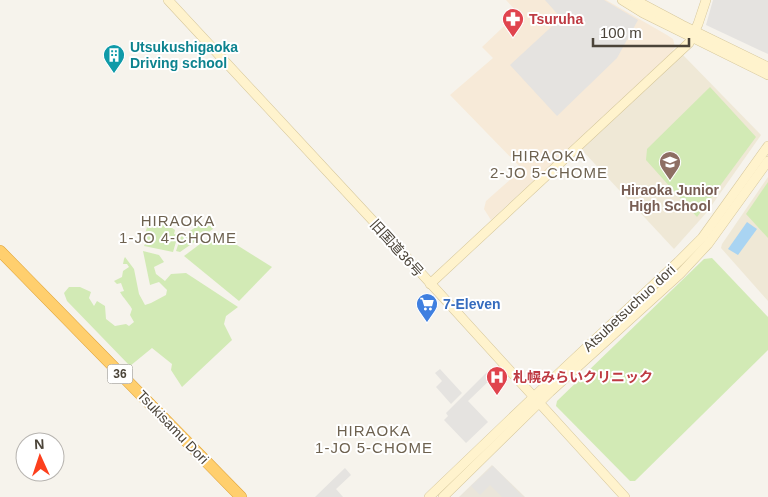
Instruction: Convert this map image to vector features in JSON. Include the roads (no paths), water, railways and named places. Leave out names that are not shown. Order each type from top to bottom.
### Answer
[{"type":"highway","name":"Tsukisamu Dori","points":[[0,250],[241,497]]},
{"type":"street","name":"旧国道36号","points":[[168,0],[625,497]]},
{"type":"street","points":[[622,0],[643,13],[768,67]]},
{"type":"street","points":[[635,0],[768,75]]},
{"type":"street","points":[[430,284],[689,43],[706,0]]},
{"type":"street","name":"Atsubetsuchuo dori","points":[[443,497],[536,400],[702,238],[768,146]]},
{"type":"street","name":"Atsubetsuchuo dori","points":[[429,497],[680,274],[703,250],[768,161]]},
{"type":"water","points":[[747,222],[757,229],[738,255],[728,249]]},
{"type":"place","name":"Tsuruha","points":[[513,38]]},
{"type":"place","name":"Utsukushigaoka Driving school","points":[[114,74]]},
{"type":"place","name":"Hiraoka Junior High School","points":[[670,181]]},
{"type":"place","name":"7-Eleven","points":[[427,323]]},
{"type":"place","name":"札幌みらいクリニック","points":[[497,396]]},
{"type":"district","name":"HIRAOKA 2-JO 5-CHOME","points":[[549,164]]},
{"type":"district","name":"HIRAOKA 1-JO 4-CHOME","points":[[178,228]]},
{"type":"district","name":"HIRAOKA 1-JO 5-CHOME","points":[[374,438]]}]
